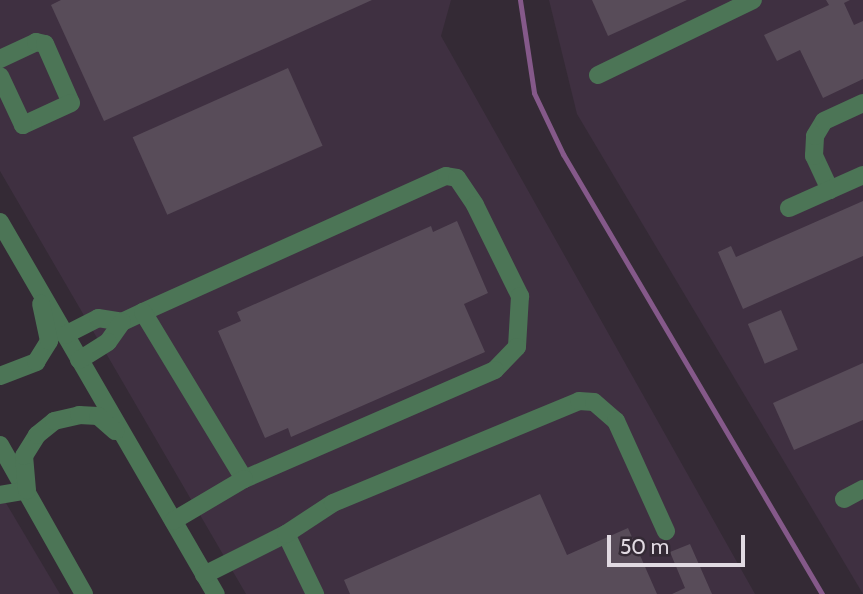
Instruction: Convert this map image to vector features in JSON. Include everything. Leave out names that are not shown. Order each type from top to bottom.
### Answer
[{"type":"street","points":[[598,75],[753,0]]},
{"type":"street","points":[[0,59],[36,42],[45,44],[71,103],[23,125],[0,76]]},
{"type":"street","points":[[830,190],[814,156],[815,136],[824,121],[863,103]]},
{"type":"street","points":[[789,208],[863,175]]},
{"type":"street","points":[[79,360],[108,342],[122,322],[446,176],[457,178],[475,205],[520,296],[517,347],[495,370],[244,479],[173,521]]},
{"type":"street","points":[[0,222],[216,594]]},
{"type":"street","points":[[0,376],[36,362],[49,341],[36,285]]},
{"type":"street","points":[[143,312],[244,479]]},
{"type":"street","points":[[65,335],[98,318],[122,322]]},
{"type":"street","points":[[204,575],[286,534],[333,503],[579,401],[594,402],[615,421],[666,531]]},
{"type":"street","points":[[27,490],[24,456],[37,435],[54,421],[98,416],[126,440]]},
{"type":"street","points":[[0,445],[84,594]]},
{"type":"street","points":[[844,499],[863,489]]},
{"type":"street","points":[[0,495],[27,490]]},
{"type":"street","points":[[286,534],[315,594]]},
{"type":"shaded area","points":[[0,0],[451,0],[441,36],[755,594],[246,594],[0,171]]},
{"type":"shaded area","points":[[549,0],[863,0],[863,594],[577,114]]},
{"type":"shaded area","points":[[0,493],[60,594],[0,594]]},
{"type":"building","points":[[61,0],[372,0],[104,121],[51,5]]},
{"type":"building","points":[[592,0],[687,0],[608,36]]},
{"type":"building","points":[[826,0],[850,0],[844,3],[854,25],[863,21],[863,79],[823,98],[800,50],[777,61],[764,35],[829,5]]},
{"type":"building","points":[[288,68],[323,146],[167,215],[133,137]]},
{"type":"building","points":[[863,201],[863,256],[743,309],[718,252],[731,246],[736,257]]},
{"type":"building","points":[[457,221],[488,293],[464,304],[485,352],[291,437],[288,428],[265,438],[218,331],[241,321],[237,312],[431,226],[433,232]]},
{"type":"building","points":[[781,310],[798,350],[765,364],[748,324]]},
{"type":"building","points":[[863,363],[863,420],[794,450],[773,403]]},
{"type":"building","points":[[540,494],[567,555],[628,528],[657,594],[350,594],[344,580]]},
{"type":"building","points":[[690,544],[712,594],[672,594],[685,588],[670,552]]},
{"type":"waterway","points":[[520,0],[534,93],[563,154],[822,594]]}]
